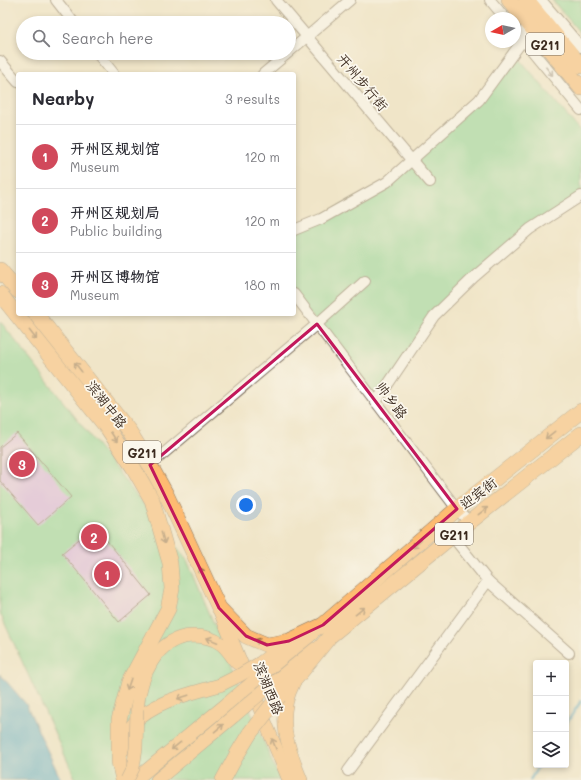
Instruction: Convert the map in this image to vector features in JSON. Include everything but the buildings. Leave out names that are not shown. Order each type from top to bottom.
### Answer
[{"type":"highway","name":"G211","points":[[508,0],[514,12]]},
{"type":"highway","name":"G211","points":[[526,0],[581,66]]},
{"type":"highway","name":"G211","points":[[521,26],[581,88]]},
{"type":"highway","points":[[0,270],[16,285]]},
{"type":"highway","name":"滨湖中路","points":[[0,294],[16,314]]},
{"type":"highway","name":"滨湖中路","points":[[18,316],[108,429],[133,467],[152,500],[170,563],[172,589],[168,609],[129,682],[119,720],[119,762]]},
{"type":"highway","name":"滨湖中路","points":[[38,316],[129,431],[166,494],[219,608]]},
{"type":"highway","name":"迎宾街","points":[[326,630],[457,509],[581,411]]},
{"type":"highway","name":"迎宾街","points":[[326,630],[452,536],[581,434]]},
{"type":"highway","name":"G211","points":[[219,608],[246,636],[267,645],[289,641],[326,630]]},
{"type":"highway","name":"G211","points":[[223,780],[276,690],[297,677],[326,630]]},
{"type":"highway","name":"G211","points":[[119,762],[123,780]]},
{"type":"main road","name":"滨湖西路","points":[[219,608],[288,779]]},
{"type":"main road","points":[[119,762],[126,736],[133,723],[156,706],[220,685],[263,668],[326,630]]},
{"type":"main road","points":[[157,780],[235,715],[276,690],[326,630]]},
{"type":"main road","points":[[127,780],[133,768],[135,755],[136,709],[138,694],[149,665],[159,651],[170,642],[187,636],[202,636],[222,644],[247,677]]},
{"type":"main road","points":[[134,780],[228,703],[289,641]]},
{"type":"main road","points":[[297,677],[287,697],[284,720],[286,738],[301,780]]},
{"type":"street","points":[[56,0],[69,16]]},
{"type":"street","name":"开州步行街","points":[[276,0],[289,16]]},
{"type":"street","points":[[296,47],[350,0]]},
{"type":"street","points":[[490,0],[500,12]]},
{"type":"street","points":[[541,0],[581,47]]},
{"type":"street","name":"开州步行街","points":[[296,24],[430,182]]},
{"type":"street","points":[[521,26],[523,40],[581,110]]},
{"type":"street","points":[[296,229],[321,219],[387,182],[479,100],[523,40],[521,26]]},
{"type":"street","points":[[103,60],[112,72]]},
{"type":"street","points":[[265,72],[280,60]]},
{"type":"street","points":[[0,61],[16,80]]},
{"type":"street","points":[[376,402],[434,316],[474,277],[530,229],[581,196]]},
{"type":"street","points":[[150,465],[317,324],[365,281]]},
{"type":"street","name":"帅乡路","points":[[296,297],[457,509],[469,522]]},
{"type":"street","points":[[452,536],[488,581],[569,653]]},
{"type":"street","points":[[348,771],[488,581]]},
{"type":"highlighted area","points":[[317,324],[457,509],[323,625],[289,641],[267,645],[246,636],[219,608],[150,465]]},
{"type":"green space","points":[[552,0],[581,0],[581,34]]},
{"type":"green space","points":[[514,52],[581,132],[581,196],[530,229],[434,316],[376,402],[296,297],[296,229],[387,182],[479,100]]},
{"type":"green space","points":[[0,321],[187,560],[280,780],[76,780],[0,613]]},
{"type":"water","points":[[0,674],[26,704],[61,780],[0,780]]},
{"type":"waterway","points":[[569,719],[581,701]]},
{"type":"waterway","points":[[530,780],[537,768]]},
{"type":"place","name":"开州区博物馆","points":[[22,464]]},
{"type":"place","name":"开州区规划局","points":[[94,537]]},
{"type":"place","name":"开州区规划馆","points":[[107,574]]}]
